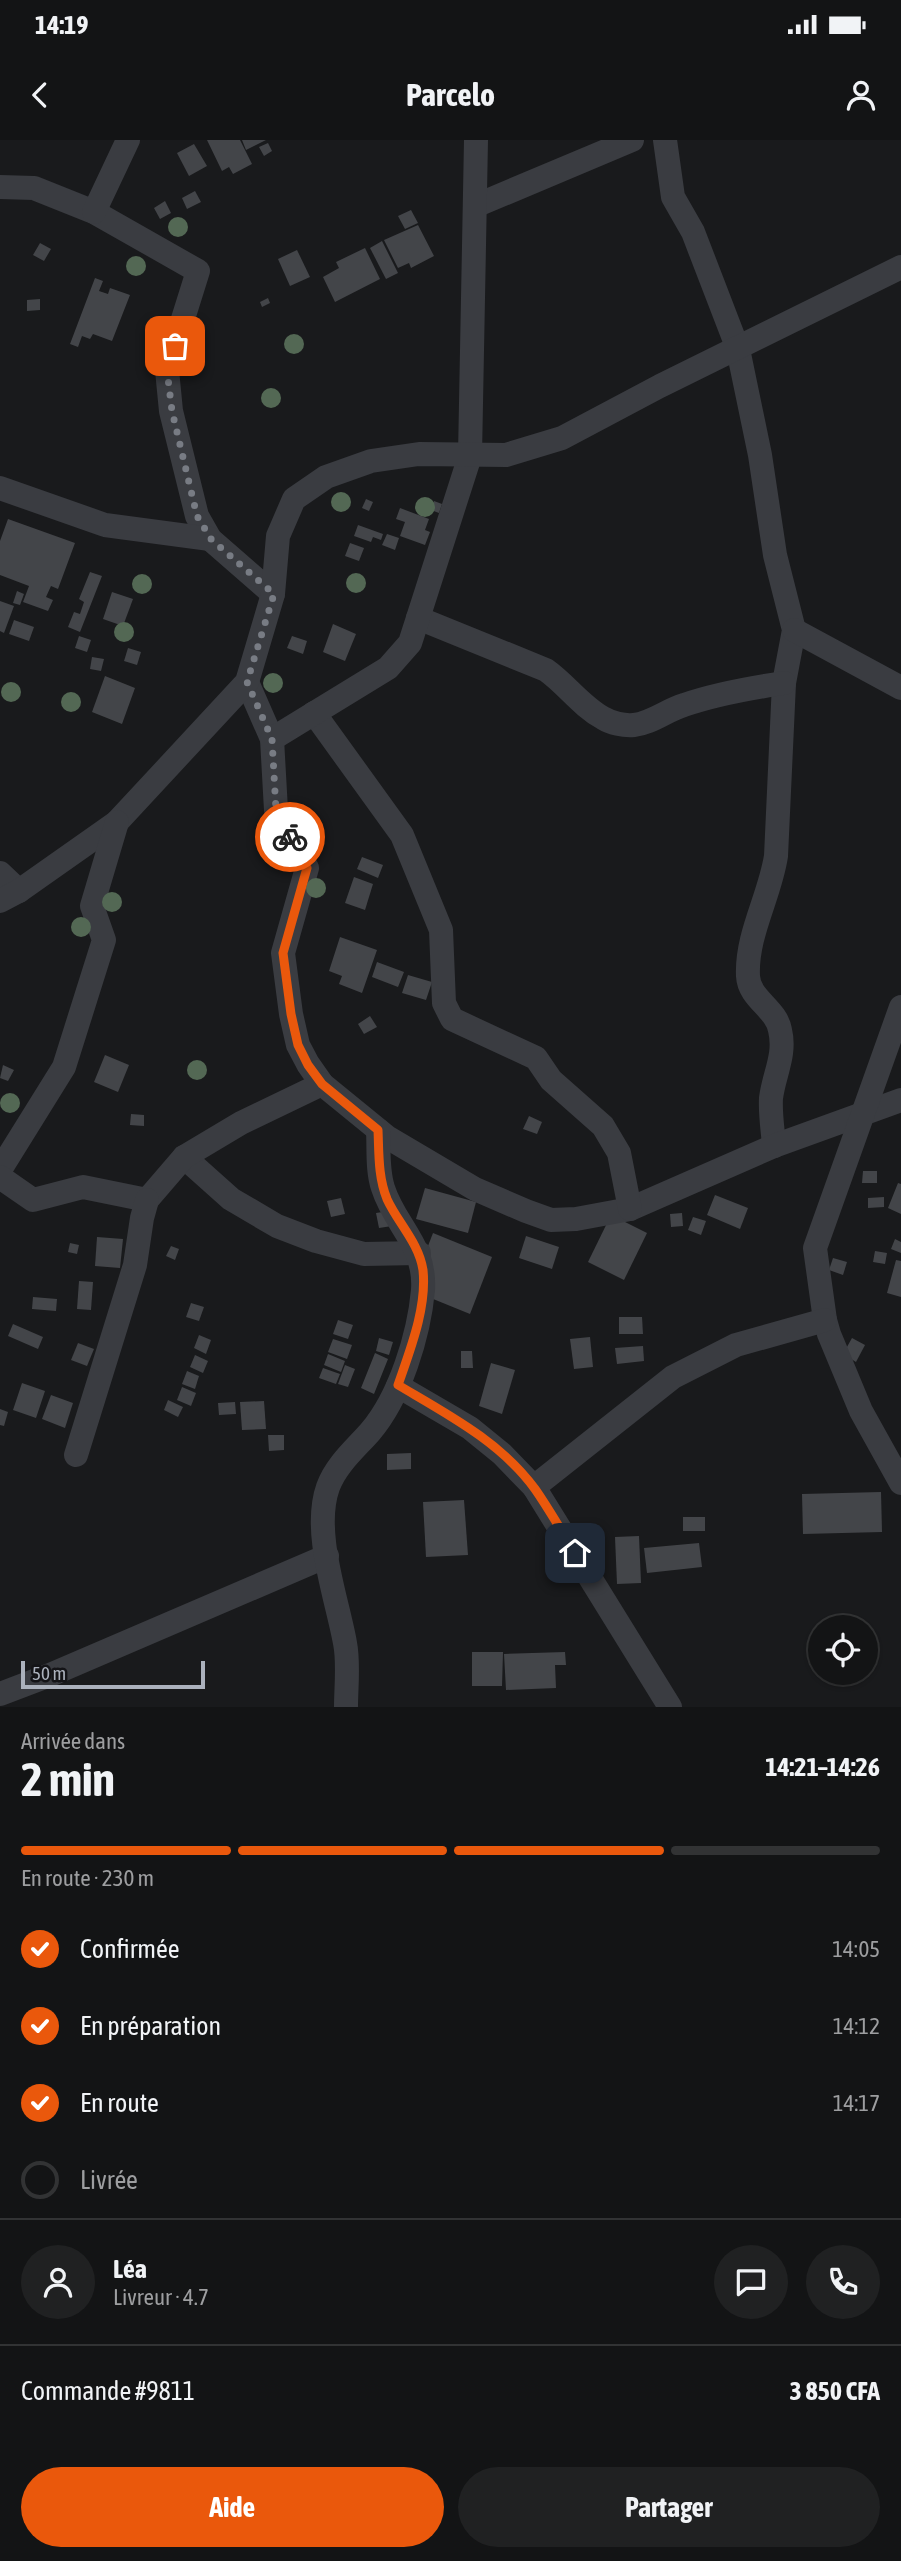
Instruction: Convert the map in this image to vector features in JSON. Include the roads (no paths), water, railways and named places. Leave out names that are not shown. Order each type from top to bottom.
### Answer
[{"type":"street","points":[[94,212],[128,140]]},
{"type":"street","points":[[272,739],[388,668],[410,643],[470,456],[476,140]]},
{"type":"street","points":[[475,206],[632,140]]},
{"type":"street","points":[[665,140],[673,197],[693,232],[738,349],[760,455],[775,555],[794,630],[784,683],[776,856],[773,877],[750,952],[748,977],[755,995],[774,1015],[780,1027],[782,1053],[771,1100],[774,1146]]},
{"type":"street","points":[[0,187],[34,188],[94,212],[198,271],[167,370],[172,411],[197,516],[211,539],[274,594]]},
{"type":"street","points":[[0,873],[9,896],[117,822],[247,682],[274,594],[278,536],[294,499],[326,477],[371,461],[419,454],[506,456],[562,438],[660,386],[901,267]]},
{"type":"street","points":[[0,488],[105,525],[211,539]]},
{"type":"street","points":[[418,618],[546,670],[564,683],[590,709],[604,719],[618,724],[646,722],[682,705],[750,688],[784,683]]},
{"type":"street","points":[[794,630],[901,688]]},
{"type":"street","points":[[247,682],[272,739],[276,810],[307,868],[283,953],[298,1045],[322,1084],[378,1130],[475,1189],[551,1220],[576,1219],[630,1209],[774,1146],[901,1100]]},
{"type":"street","points":[[314,713],[402,835],[442,930],[444,1003],[452,1019],[536,1058],[551,1080],[603,1126],[620,1153],[630,1209]]},
{"type":"street","points":[[0,1170],[64,1067],[104,940],[92,906],[117,822]]},
{"type":"street","points":[[901,1007],[815,1248],[825,1320],[862,1412],[901,1483]]},
{"type":"street","points":[[76,1455],[135,1265],[142,1218],[148,1200],[184,1157],[241,1123],[322,1084]]},
{"type":"street","points":[[346,1707],[346,1646],[330,1581],[323,1509],[329,1485],[346,1458],[386,1410],[398,1385],[419,1315],[423,1271],[419,1253],[383,1188],[378,1130]]},
{"type":"street","points":[[184,1157],[231,1199],[277,1226],[365,1255],[419,1253]]},
{"type":"street","points":[[0,1177],[33,1200],[83,1188],[148,1200]]},
{"type":"street","points":[[534,1487],[673,1377],[736,1345],[825,1320]]},
{"type":"street","points":[[398,1385],[470,1428],[502,1454],[534,1487],[670,1707]]},
{"type":"street","points":[[0,1695],[327,1556]]}]
